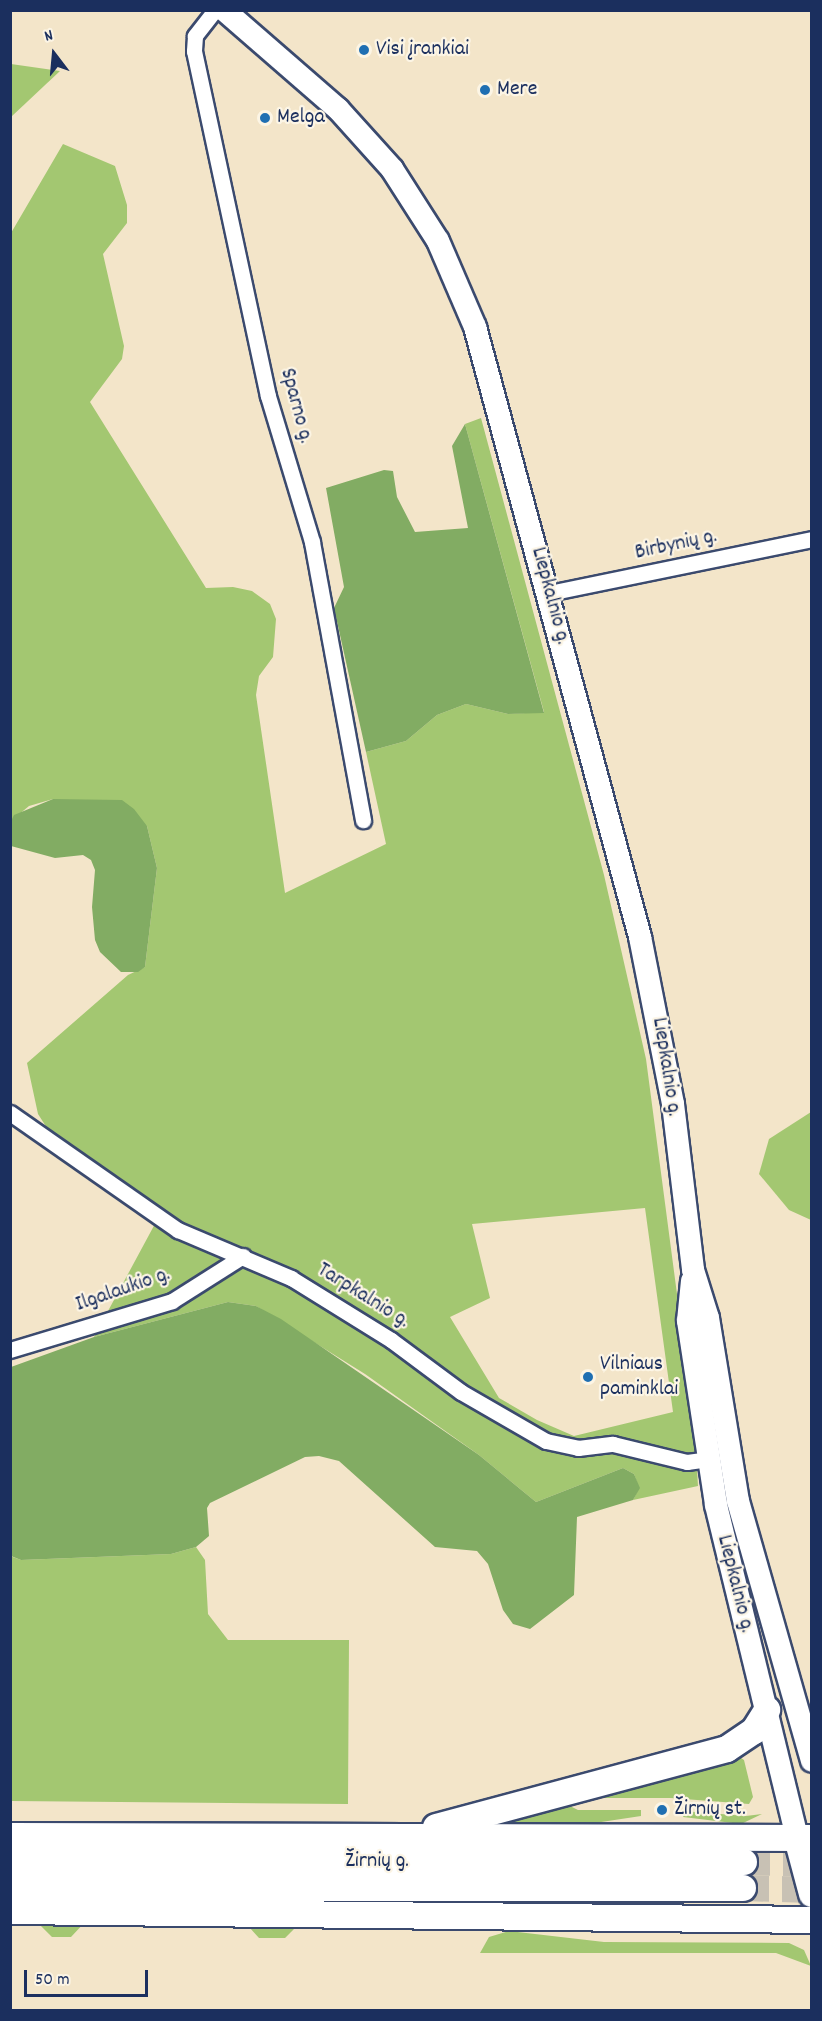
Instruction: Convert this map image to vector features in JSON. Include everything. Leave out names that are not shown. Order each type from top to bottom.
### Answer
[{"type":"highway","points":[[407,1836],[727,1749],[754,1731],[767,1710]]},
{"type":"highway","points":[[10,1836],[804,1838]]},
{"type":"highway","name":"Liepkalnio g.","points":[[804,1838],[812,1894]]},
{"type":"highway","name":"Žirnių g.","points":[[10,1862],[744,1862]]},
{"type":"highway","name":"Žirnių g.","points":[[10,1888],[743,1888]]},
{"type":"highway","points":[[10,1911],[812,1920]]},
{"type":"main road","name":"Liepkalnio g.","points":[[224,10],[322,94],[372,145],[416,202],[438,241],[475,327],[604,792],[657,1014],[693,1270],[708,1318],[743,1524],[812,1761]]},
{"type":"main road","name":"Liepkalnio g.","points":[[693,1270],[688,1321],[708,1459],[728,1559],[767,1710],[804,1838]]},
{"type":"street","name":"Sparno g.","points":[[215,10],[195,36],[194,51],[268,396],[312,542],[363,820]]},
{"type":"street","name":"Birbynių g.","points":[[549,593],[812,539]]},
{"type":"street","name":"Tarpkalnio g.","points":[[10,1113],[178,1230],[291,1278],[391,1340],[461,1392],[546,1441],[578,1448],[613,1444],[687,1462],[708,1459]]},
{"type":"street","name":"Ilgalaukio g.","points":[[10,1350],[172,1302],[243,1256]]},
{"type":"green space","points":[[10,64],[60,71],[11,117]]},
{"type":"green space","points":[[63,144],[115,166],[127,205],[127,223],[103,254],[124,346],[122,359],[90,402],[206,588],[233,587],[252,591],[270,604],[276,619],[273,657],[259,676],[256,695],[285,893],[386,844],[366,752],[406,741],[437,715],[466,704],[508,714],[544,712],[465,424],[481,418],[604,875],[646,1059],[694,1423],[698,1486],[633,1500],[639,1488],[634,1474],[623,1468],[536,1502],[479,1455],[365,1374],[256,1306],[228,1302],[94,1337],[163,1209],[47,1128],[38,1114],[27,1063],[128,975],[145,967],[157,868],[147,826],[53,799],[29,806],[11,821],[11,233]],"holes":[[[645,1208],[673,1412],[574,1436],[537,1420],[499,1398],[450,1317],[490,1298],[472,1224]]]},
{"type":"green space","points":[[465,424],[544,713],[508,714],[466,704],[437,715],[406,741],[366,752],[334,608],[344,587],[326,488],[384,470],[393,471],[397,497],[415,532],[468,528],[452,446]]},
{"type":"green space","points":[[53,799],[122,800],[134,809],[147,826],[157,868],[145,967],[138,972],[121,972],[100,952],[95,940],[92,907],[95,870],[91,860],[83,855],[55,858],[11,846],[11,821],[14,815]]},
{"type":"green space","points":[[811,1112],[811,1220],[789,1210],[759,1174],[769,1139]]},
{"type":"green space","points":[[228,1302],[256,1306],[281,1319],[479,1455],[536,1502],[623,1468],[634,1474],[640,1488],[633,1500],[577,1517],[574,1595],[530,1629],[513,1624],[503,1610],[488,1564],[477,1551],[435,1547],[339,1461],[319,1456],[305,1457],[210,1503],[207,1508],[209,1536],[196,1547],[171,1554],[21,1560],[11,1556],[11,1367],[94,1337]]},
{"type":"green space","points":[[196,1547],[205,1560],[208,1614],[228,1640],[349,1640],[348,1804],[11,1801],[10,1556],[21,1560],[171,1554]]},
{"type":"green space","points":[[735,1754],[744,1760],[753,1797],[749,1804],[671,1798],[585,1798]]},
{"type":"green space","points":[[566,1804],[578,1810],[641,1810],[641,1816],[588,1824],[479,1824]]},
{"type":"green space","points":[[683,1811],[746,1816],[762,1814],[741,1824],[683,1817]]},
{"type":"green space","points":[[10,1919],[418,1925],[423,1930],[295,1928],[285,1938],[259,1938],[250,1928],[85,1922],[71,1937],[52,1937],[37,1922],[11,1922]]},
{"type":"green space","points":[[509,1931],[604,1942],[789,1943],[804,1950],[811,1966],[776,1953],[480,1953],[489,1937]]},
{"type":"tunnel","points":[[744,1862],[812,1864]]},
{"type":"tunnel","points":[[743,1888],[812,1890]]},
{"type":"place","name":"Visi įrankiai","points":[[364,50]]},
{"type":"place","name":"Mere","points":[[485,90]]},
{"type":"place","name":"Melga","points":[[265,118]]},
{"type":"place","name":"Vilniaus paminklai","points":[[588,1377]]},
{"type":"place","name":"Žirnių st.","points":[[662,1810]]}]
